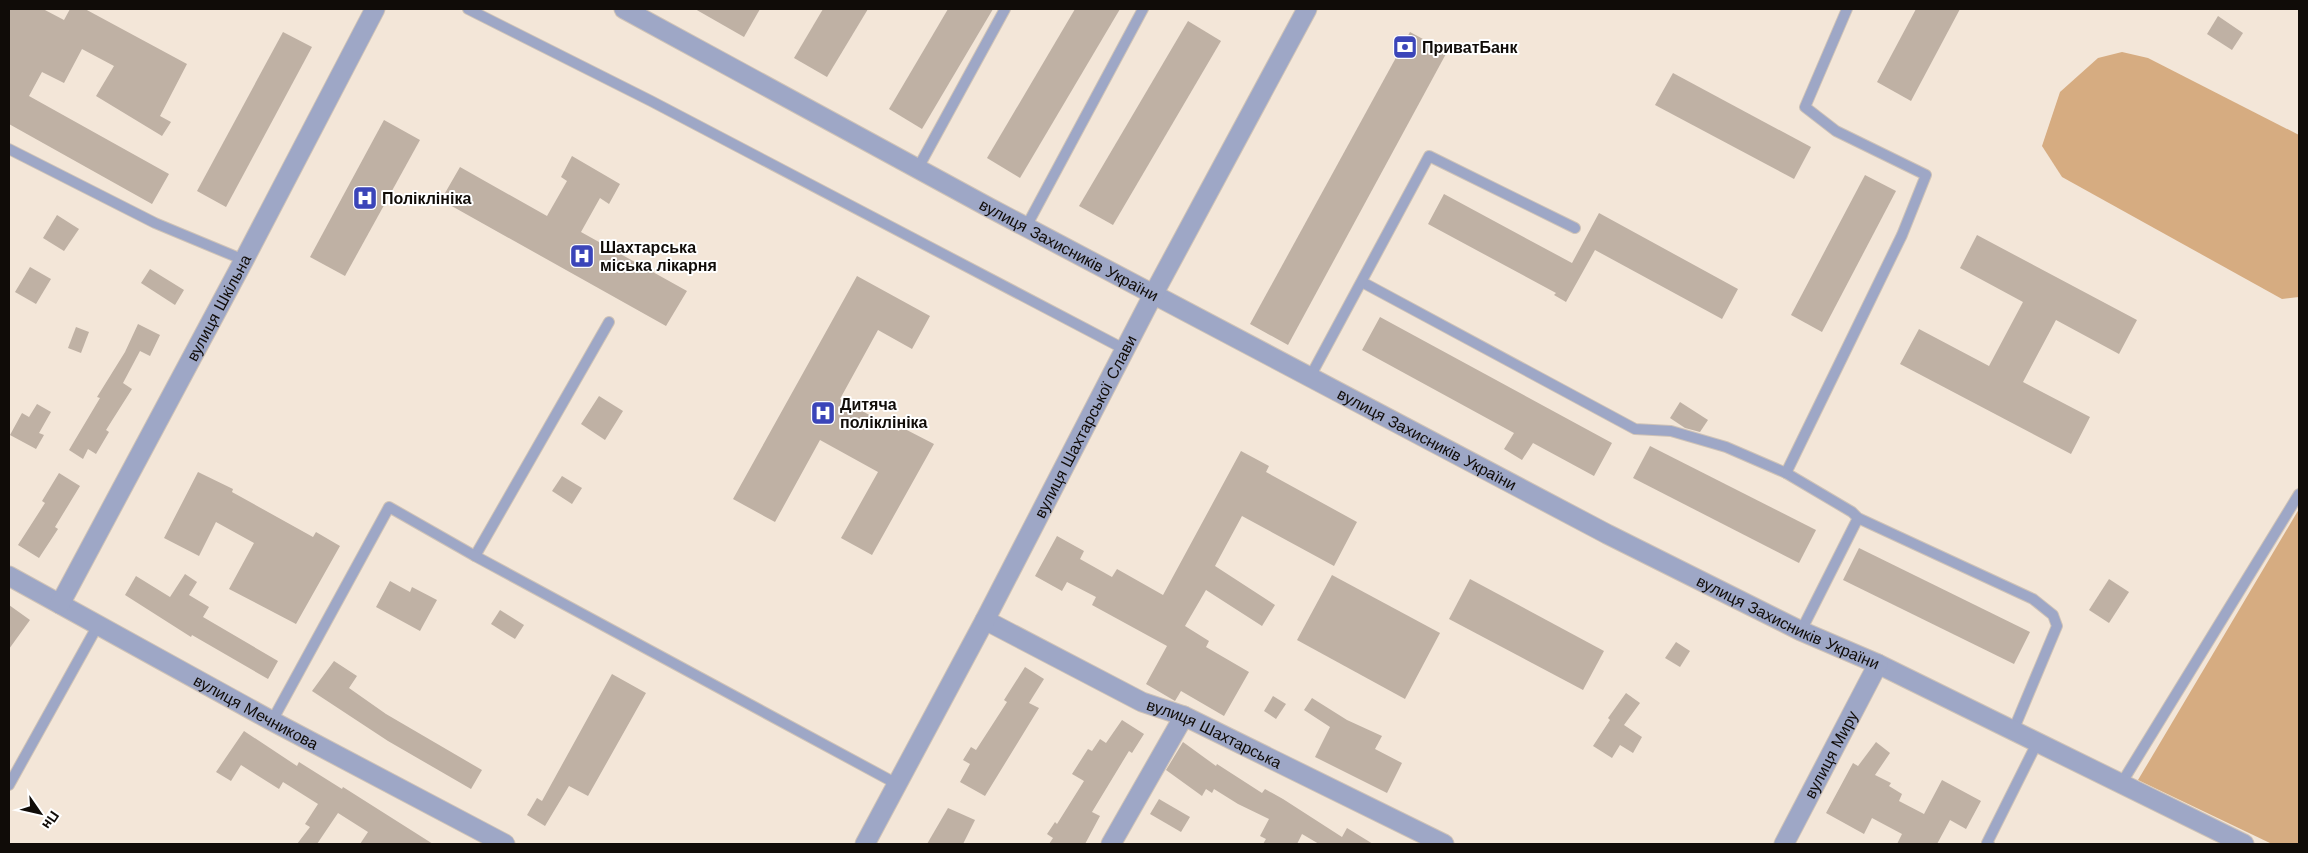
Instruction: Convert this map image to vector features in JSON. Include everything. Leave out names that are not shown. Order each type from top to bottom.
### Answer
[{"type":"street","name":"вулиця Шкільна","points":[[60,604],[244,260],[375,9]]},
{"type":"street","name":"вулиця Захисників України","points":[[624,9],[1153,295],[1607,534],[1801,631],[1878,664],[2244,844]]},
{"type":"street","name":"вулиця Шахтарської Слави","points":[[866,844],[985,620],[1153,295],[1306,9]]},
{"type":"street","name":"вулиця Мечникова","points":[[9,576],[272,721],[505,844]]},
{"type":"street","name":"вулиця Шахтарська","points":[[985,620],[1142,702],[1184,716],[1444,844]]},
{"type":"street","name":"вулиця Миру","points":[[1784,844],[1878,664]]},
{"type":"street","points":[[1111,844],[1184,716]]},
{"type":"lane","points":[[468,9],[651,101],[1126,350]]},
{"type":"lane","points":[[918,168],[1006,9]]},
{"type":"lane","points":[[1026,227],[1143,9]]},
{"type":"lane","points":[[1786,474],[1902,235],[1926,175],[1836,131],[1804,107],[1843,10]]},
{"type":"lane","points":[[9,149],[155,223],[244,260]]},
{"type":"lane","points":[[1310,377],[1429,156],[1575,228]]},
{"type":"lane","points":[[1362,282],[1634,429],[1671,431],[1726,447],[1786,474],[1852,512],[1858,518],[2033,599],[2053,615],[2057,626],[2013,731]]},
{"type":"lane","points":[[475,556],[609,322]]},
{"type":"lane","points":[[2121,784],[2299,494]]},
{"type":"lane","points":[[272,721],[389,507],[475,556],[897,784]]},
{"type":"lane","points":[[1801,631],[1858,518]]},
{"type":"lane","points":[[9,785],[98,625]]},
{"type":"lane","points":[[1989,844],[1987,843],[2037,743]]},
{"type":"shaded area","points":[[2122,52],[2148,58],[2299,135],[2299,297],[2282,299],[2062,177],[2042,146],[2060,92],[2098,58]]},
{"type":"shaded area","points":[[2299,509],[2299,844],[2272,844],[2138,780]]},
{"type":"building","points":[[9,9],[43,9],[64,20],[70,9],[85,9],[187,64],[160,116],[171,122],[162,136],[96,96],[114,66],[82,49],[64,83],[42,72],[29,96],[169,174],[152,204],[9,124]]},
{"type":"building","points":[[695,9],[760,9],[744,37]]},
{"type":"building","points":[[823,9],[868,9],[827,77],[794,58]]},
{"type":"building","points":[[948,9],[993,9],[922,129],[889,109]]},
{"type":"building","points":[[1075,9],[1120,9],[1020,178],[987,158]]},
{"type":"building","points":[[1916,9],[1960,9],[1911,101],[1877,82]]},
{"type":"building","points":[[2218,16],[2243,33],[2232,50],[2207,34]]},
{"type":"building","points":[[1188,21],[1221,41],[1113,225],[1079,206]]},
{"type":"building","points":[[283,32],[312,47],[226,207],[197,191]]},
{"type":"building","points":[[1410,32],[1447,52],[1288,345],[1250,324]]},
{"type":"building","points":[[1673,73],[1811,147],[1794,179],[1655,105]]},
{"type":"building","name":"Поліклініка","points":[[384,120],[420,140],[345,276],[310,257]]},
{"type":"building","name":"Шахтарська міська лікарня","points":[[572,156],[620,184],[609,204],[600,198],[581,232],[687,291],[666,326],[441,200],[460,167],[547,216],[567,181],[561,177]]},
{"type":"building","points":[[1865,175],[1896,191],[1822,332],[1791,315]]},
{"type":"building","points":[[1444,194],[1572,263],[1599,213],[1738,289],[1722,319],[1595,250],[1566,302],[1554,295],[1556,293],[1428,224]]},
{"type":"building","points":[[57,215],[79,229],[64,251],[43,238]]},
{"type":"building","points":[[1977,235],[2137,320],[2119,354],[2056,320],[2023,382],[2090,417],[2071,454],[1900,364],[1919,329],[1989,366],[2023,302],[1960,268]]},
{"type":"building","points":[[30,267],[51,279],[36,304],[15,292]]},
{"type":"building","points":[[150,269],[184,290],[175,305],[141,283]]},
{"type":"building","name":"Дитяча поліклініка","points":[[857,276],[930,316],[912,349],[878,330],[840,399],[899,431],[901,427],[934,444],[872,555],[841,538],[878,472],[820,440],[775,522],[733,499]]},
{"type":"building","points":[[1380,317],[1612,443],[1594,476],[1533,443],[1522,460],[1504,449],[1514,433],[1362,350]]},
{"type":"building","points":[[138,324],[160,335],[150,356],[140,351],[123,383],[132,389],[106,430],[109,432],[96,454],[88,449],[83,459],[69,450],[100,398],[97,397],[125,352]]},
{"type":"building","points":[[76,327],[89,332],[81,353],[68,348]]},
{"type":"building","points":[[599,396],[623,411],[605,440],[581,424]]},
{"type":"building","points":[[1680,402],[1708,420],[1700,432],[1685,428],[1670,418]]},
{"type":"building","points":[[37,404],[51,412],[39,433],[44,435],[36,449],[10,435],[22,413],[29,417]]},
{"type":"building","points":[[1650,446],[1816,530],[1799,563],[1633,478]]},
{"type":"building","points":[[1241,451],[1269,466],[1266,472],[1357,522],[1334,566],[1242,516],[1215,566],[1275,605],[1262,626],[1206,590],[1185,626],[1209,641],[1206,647],[1249,672],[1224,716],[1181,691],[1175,701],[1146,684],[1167,646],[1092,605],[1096,597],[1067,582],[1062,591],[1035,576],[1057,536],[1084,551],[1080,559],[1112,577],[1117,569],[1163,595]]},
{"type":"building","points":[[198,472],[233,489],[232,492],[313,537],[316,532],[340,546],[296,624],[229,589],[254,543],[216,522],[199,556],[164,538]]},
{"type":"building","points":[[59,473],[80,486],[55,527],[58,529],[39,558],[18,545],[45,503],[42,501]]},
{"type":"building","points":[[562,476],[582,488],[572,504],[552,491]]},
{"type":"building","points":[[1859,548],[2030,632],[2014,664],[1843,580]]},
{"type":"building","points":[[185,574],[197,582],[189,595],[209,607],[203,617],[278,661],[268,679],[192,635],[191,637],[125,595],[136,576],[170,597]]},
{"type":"building","points":[[1332,575],[1440,633],[1405,699],[1297,640]]},
{"type":"building","points":[[1470,579],[1604,651],[1583,690],[1449,619]]},
{"type":"building","points":[[2109,579],[2129,592],[2109,623],[2089,610]]},
{"type":"building","points":[[390,581],[410,592],[412,587],[437,600],[420,631],[376,607]]},
{"type":"building","points":[[9,605],[30,620],[9,649]]},
{"type":"building","points":[[500,610],[524,625],[515,639],[491,624]]},
{"type":"building","points":[[1676,642],[1690,651],[1680,667],[1665,658]]},
{"type":"building","points":[[334,661],[357,676],[349,688],[386,714],[482,770],[471,789],[388,741],[312,691]]},
{"type":"building","points":[[1025,667],[1044,679],[1029,703],[1039,708],[985,796],[960,782],[970,764],[963,760],[971,747],[976,750],[1007,702],[1004,700]]},
{"type":"building","points":[[612,674],[646,693],[588,796],[569,786],[545,826],[527,815],[537,798],[542,801]]},
{"type":"building","points":[[1626,693],[1640,703],[1624,725],[1642,737],[1633,753],[1620,745],[1612,758],[1593,746],[1610,720],[1608,718]]},
{"type":"building","points":[[1273,696],[1286,704],[1276,719],[1264,711]]},
{"type":"building","points":[[1312,698],[1347,720],[1382,736],[1375,749],[1402,763],[1387,793],[1315,757],[1330,727],[1304,710]]},
{"type":"building","points":[[1122,720],[1144,734],[1132,753],[1129,751],[1092,812],[1100,816],[1085,844],[1049,844],[1053,838],[1047,834],[1055,822],[1057,824],[1084,781],[1072,774],[1088,749],[1092,751],[1100,739],[1106,743]]},
{"type":"building","points":[[244,731],[297,766],[299,762],[342,789],[343,787],[433,844],[360,844],[368,832],[338,813],[317,844],[297,844],[310,827],[305,824],[318,804],[283,782],[279,789],[241,765],[231,781],[216,772]]},
{"type":"building","points":[[1183,742],[1216,766],[1217,764],[1262,793],[1265,789],[1283,799],[1342,837],[1347,828],[1373,844],[1319,844],[1302,834],[1297,844],[1263,844],[1266,839],[1260,836],[1269,819],[1238,804],[1214,789],[1212,793],[1206,789],[1202,796],[1166,770]]},
{"type":"building","points":[[1876,742],[1890,753],[1875,775],[1891,783],[1889,786],[1902,794],[1899,801],[1924,814],[1942,780],[1981,801],[1966,829],[1950,820],[1937,844],[1897,844],[1902,834],[1872,818],[1864,834],[1826,813],[1853,763],[1858,766]]},
{"type":"building","points":[[1159,799],[1190,817],[1181,832],[1150,814]]},
{"type":"building","points":[[948,808],[975,820],[963,844],[927,844]]},
{"type":"place","name":"ПриватБанк","points":[[1405,47]]},
{"type":"place","name":"Поліклініка","points":[[365,198]]},
{"type":"place","name":"Шахтарська міська лікарня","points":[[582,256]]},
{"type":"place","name":"Дитяча поліклініка","points":[[823,413]]}]
